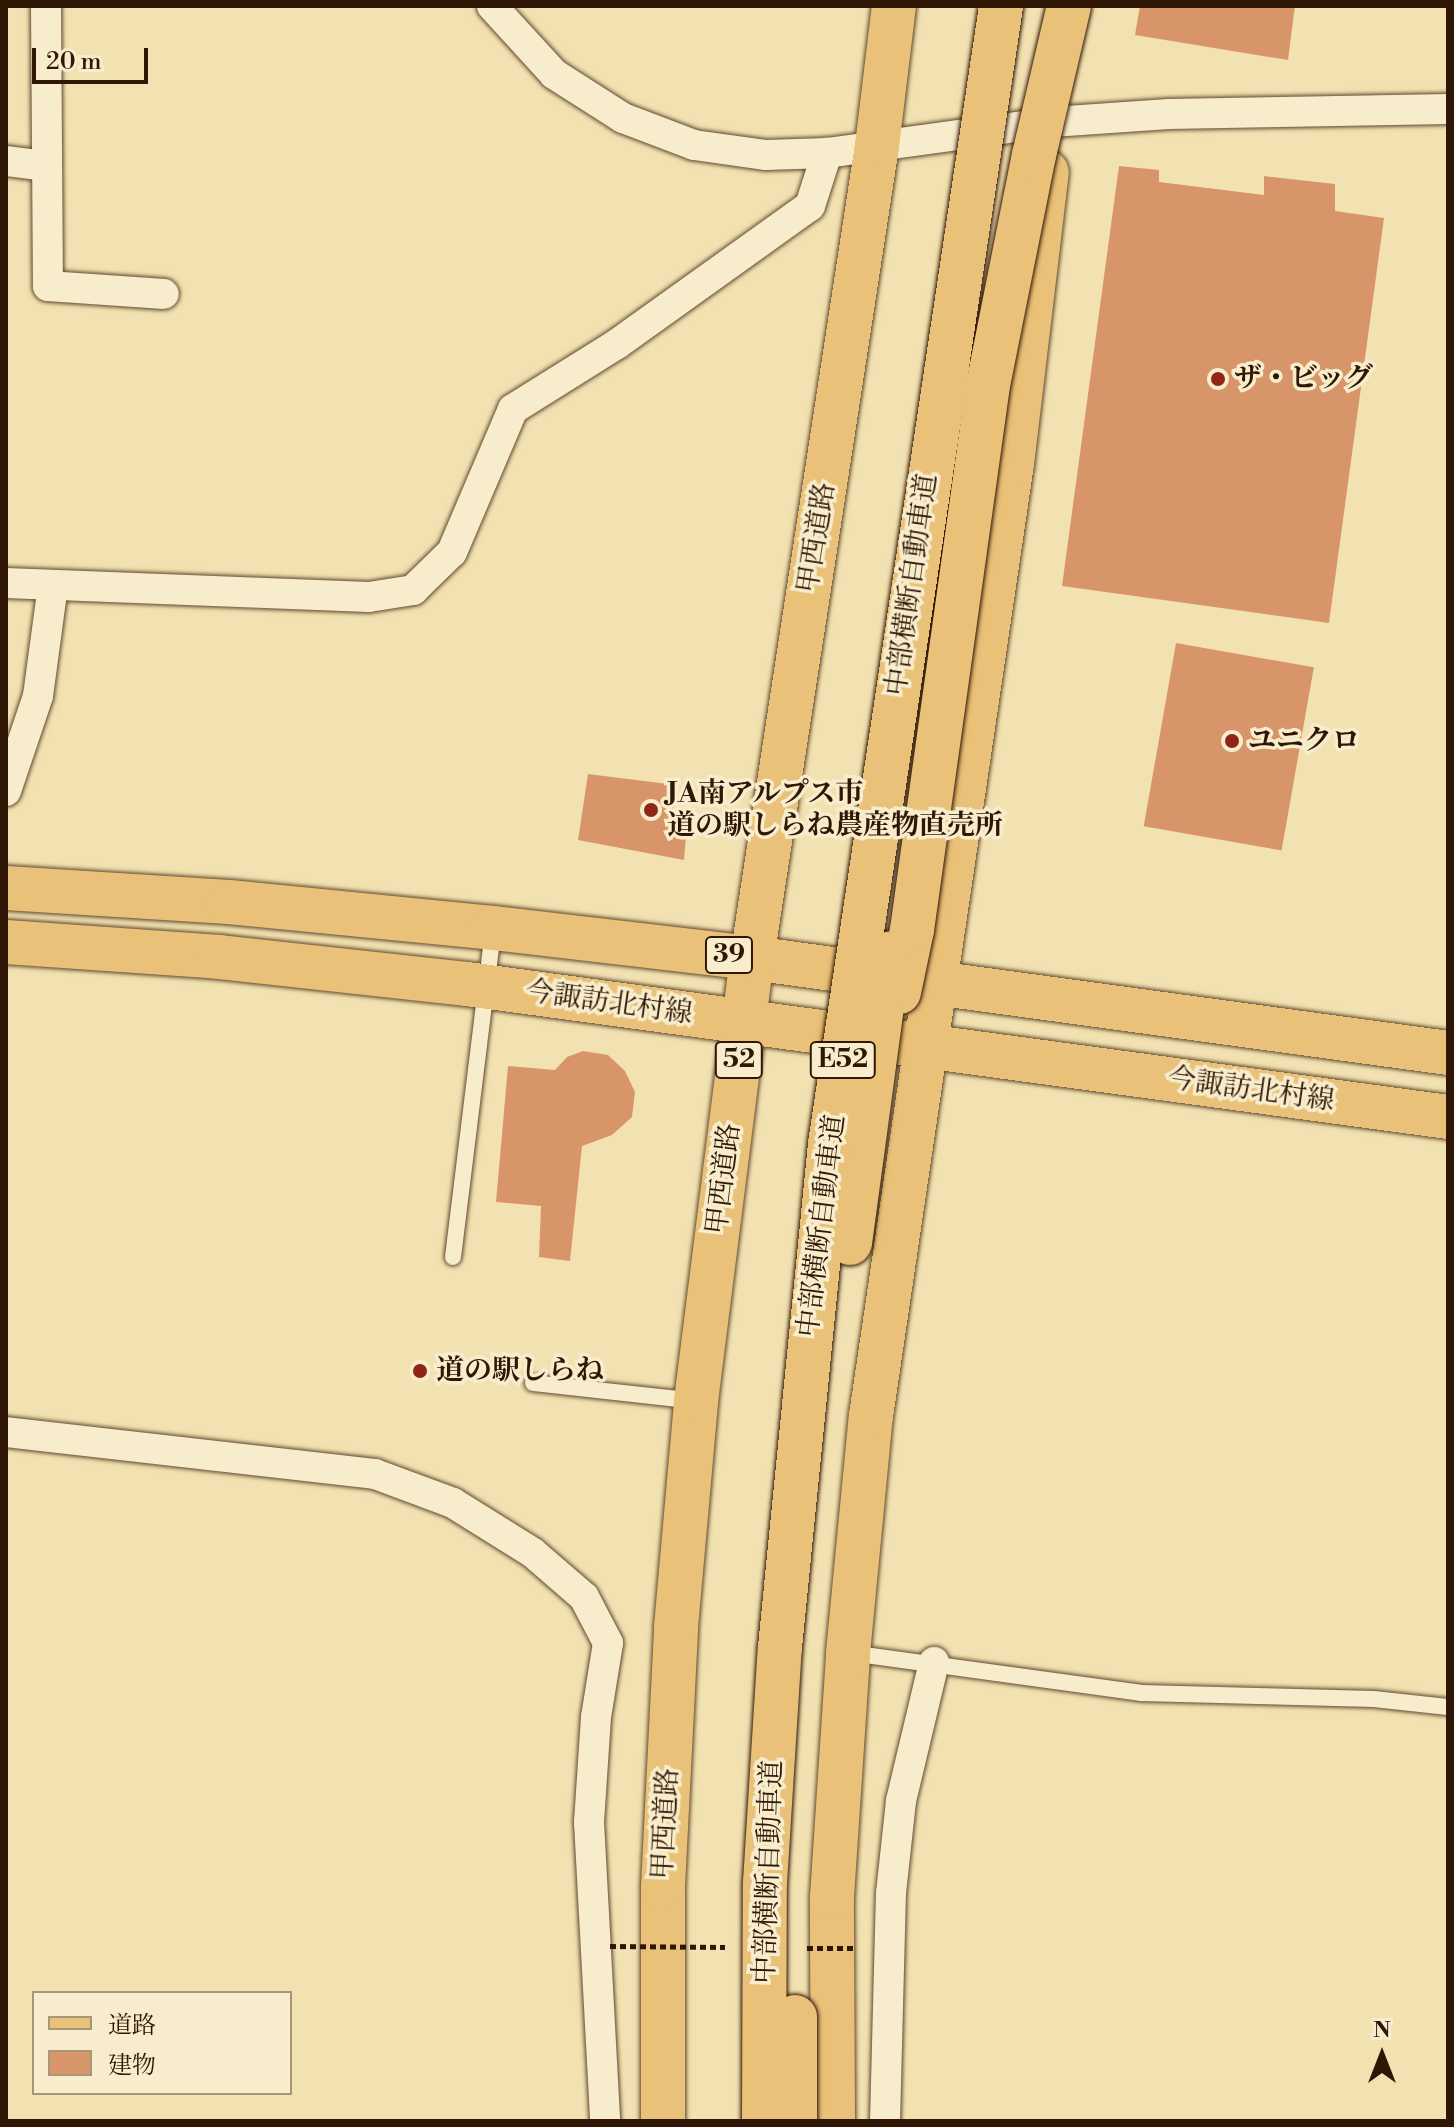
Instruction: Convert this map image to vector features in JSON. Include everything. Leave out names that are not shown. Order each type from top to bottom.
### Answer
[{"type":"main road","name":"甲西道路","points":[[663,2121],[663,1887],[676,1627],[696,1401],[752,958],[877,146],[894,6]]},
{"type":"main road","points":[[938,412],[982,6]]},
{"type":"main road","name":"中部横断自動車道","points":[[764,2121],[765,1883],[780,1647],[830,1144],[1001,6]]},
{"type":"main road","name":"中部横断自動車道","points":[[795,2121],[795,1883],[806,1642],[857,1182],[957,461],[1027,6]]},
{"type":"main road","points":[[833,2121],[832,1897],[848,1653],[871,1416],[1012,464],[1052,122],[1047,6]]},
{"type":"main road","points":[[857,1182],[912,930],[988,385],[1034,155],[1069,6]]},
{"type":"main road","name":"39","points":[[6,888],[229,902],[493,928],[752,958],[1448,1053]]},
{"type":"main road","name":"今諏訪北村線","points":[[6,942],[219,957],[486,986],[1448,1117]]},
{"type":"street","points":[[46,6],[48,286],[164,294]]},
{"type":"street","points":[[492,6],[554,74],[623,118],[694,145],[766,155],[827,153],[1052,122],[1169,114],[1448,109]]},
{"type":"street","points":[[6,583],[369,597],[413,590],[452,552],[513,409],[617,344],[810,206],[827,153]]},
{"type":"street","points":[[6,161],[45,166]]},
{"type":"street","points":[[6,791],[38,696],[53,585]]},
{"type":"street","points":[[6,1432],[375,1474],[453,1503],[533,1553],[584,1597],[608,1643],[596,1717],[589,1822],[605,2121]]},
{"type":"street","points":[[885,2121],[891,1893],[901,1801],[934,1662]]},
{"type":"lane","points":[[453,1257],[493,928]]},
{"type":"lane","points":[[533,1383],[696,1401]]},
{"type":"lane","points":[[848,1653],[934,1662],[1141,1693],[1374,1699],[1448,1707]]},
{"type":"building","points":[[1140,6],[1295,6],[1288,60],[1135,35]]},
{"type":"building","points":[[1119,166],[1159,170],[1159,182],[1264,195],[1264,176],[1335,184],[1335,211],[1384,218],[1329,623],[1062,586]]},
{"type":"building","points":[[1176,643],[1314,667],[1282,850],[1144,826]]},
{"type":"building","points":[[588,774],[676,785],[670,832],[686,837],[684,860],[578,840]]},
{"type":"building","points":[[583,1051],[608,1055],[625,1071],[635,1092],[632,1117],[612,1135],[582,1146],[570,1261],[539,1257],[541,1206],[496,1202],[508,1066],[555,1070],[567,1057]]},
{"type":"place","name":"ザ・ビッグ","points":[[1218,379]]},
{"type":"place","name":"ユニクロ","points":[[1232,741]]},
{"type":"place","name":"JA南アルプス市 道の駅しらね農産物直売所","points":[[651,810]]},
{"type":"place","name":"道の駅しらね","points":[[420,1371]]}]
